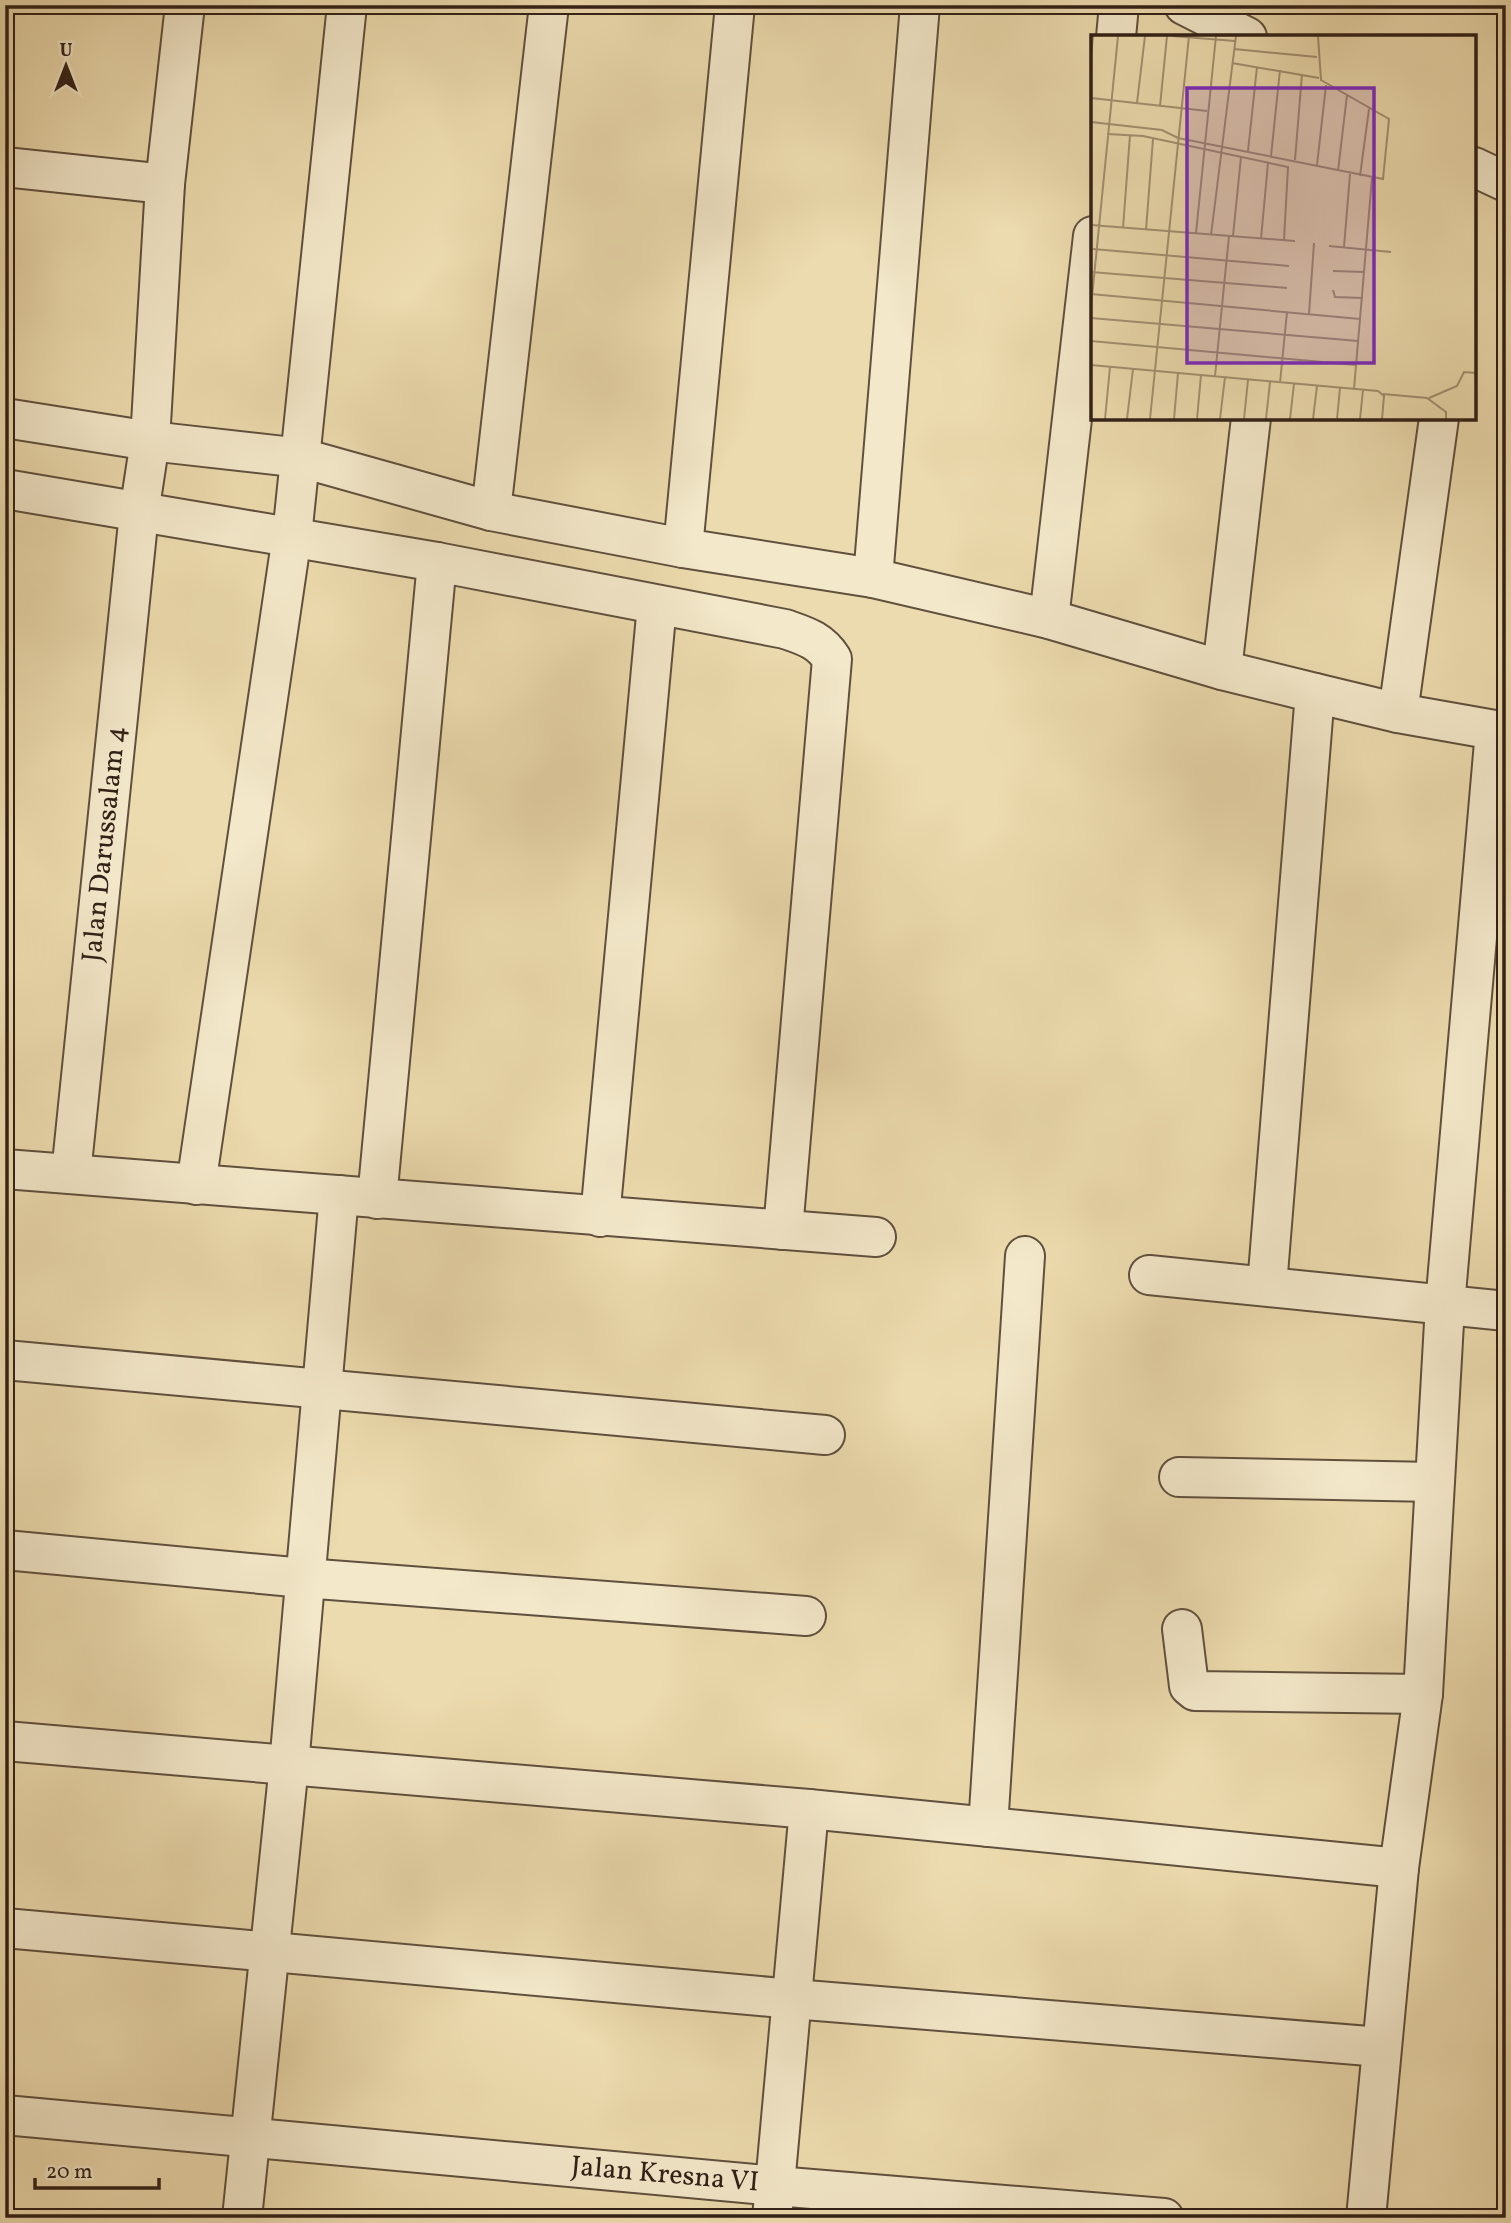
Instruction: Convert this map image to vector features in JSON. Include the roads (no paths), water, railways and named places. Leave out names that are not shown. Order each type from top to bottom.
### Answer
[{"type":"street","name":"Jalan Darussalam 4","points":[[71,1174],[139,513],[150,441],[166,184],[185,5]]},
{"type":"street","points":[[196,1185],[302,458],[347,5]]},
{"type":"street","points":[[492,511],[549,5]]},
{"type":"street","points":[[683,548],[735,5]]},
{"type":"street","points":[[873,578],[920,5]]},
{"type":"street","points":[[1116,35],[1119,5]]},
{"type":"street","points":[[1184,5],[1243,35]]},
{"type":"street","points":[[5,167],[166,184]]},
{"type":"street","points":[[1476,168],[1506,182]]},
{"type":"street","points":[[1049,620],[1091,253]]},
{"type":"street","points":[[5,418],[150,441],[302,458],[492,511],[683,548],[873,578],[1049,620],[1222,670],[1315,693],[1398,713],[1500,731],[1446,1305],[1423,1694],[1399,1868],[1366,2218]]},
{"type":"street","points":[[1222,670],[1251,420]]},
{"type":"street","points":[[1398,713],[1439,420]]},
{"type":"street","points":[[5,489],[437,562],[785,629],[816,639],[826,648],[832,659],[783,1230]]},
{"type":"street","points":[[377,1199],[437,562]]},
{"type":"street","points":[[600,1217],[657,605]]},
{"type":"street","points":[[1267,1286],[1315,693]]},
{"type":"street","points":[[5,1170],[876,1237]]},
{"type":"street","points":[[242,2218],[289,1765],[340,1195]]},
{"type":"street","points":[[988,1827],[1025,1256]]},
{"type":"street","points":[[1149,1275],[1506,1311]]},
{"type":"street","points":[[5,1360],[825,1435]]},
{"type":"street","points":[[1179,1477],[1434,1482]]},
{"type":"street","points":[[5,1550],[304,1578],[806,1616]]},
{"type":"street","points":[[1182,1629],[1189,1686],[1195,1691],[1423,1694]]},
{"type":"street","points":[[5,1741],[808,1809],[1399,1868]]},
{"type":"street","points":[[774,2202],[808,1809]]},
{"type":"street","points":[[5,1928],[793,1999],[1381,2048]]},
{"type":"street","name":"Jalan Kresna VI","points":[[5,2115],[251,2137],[774,2202],[1164,2218]]}]
